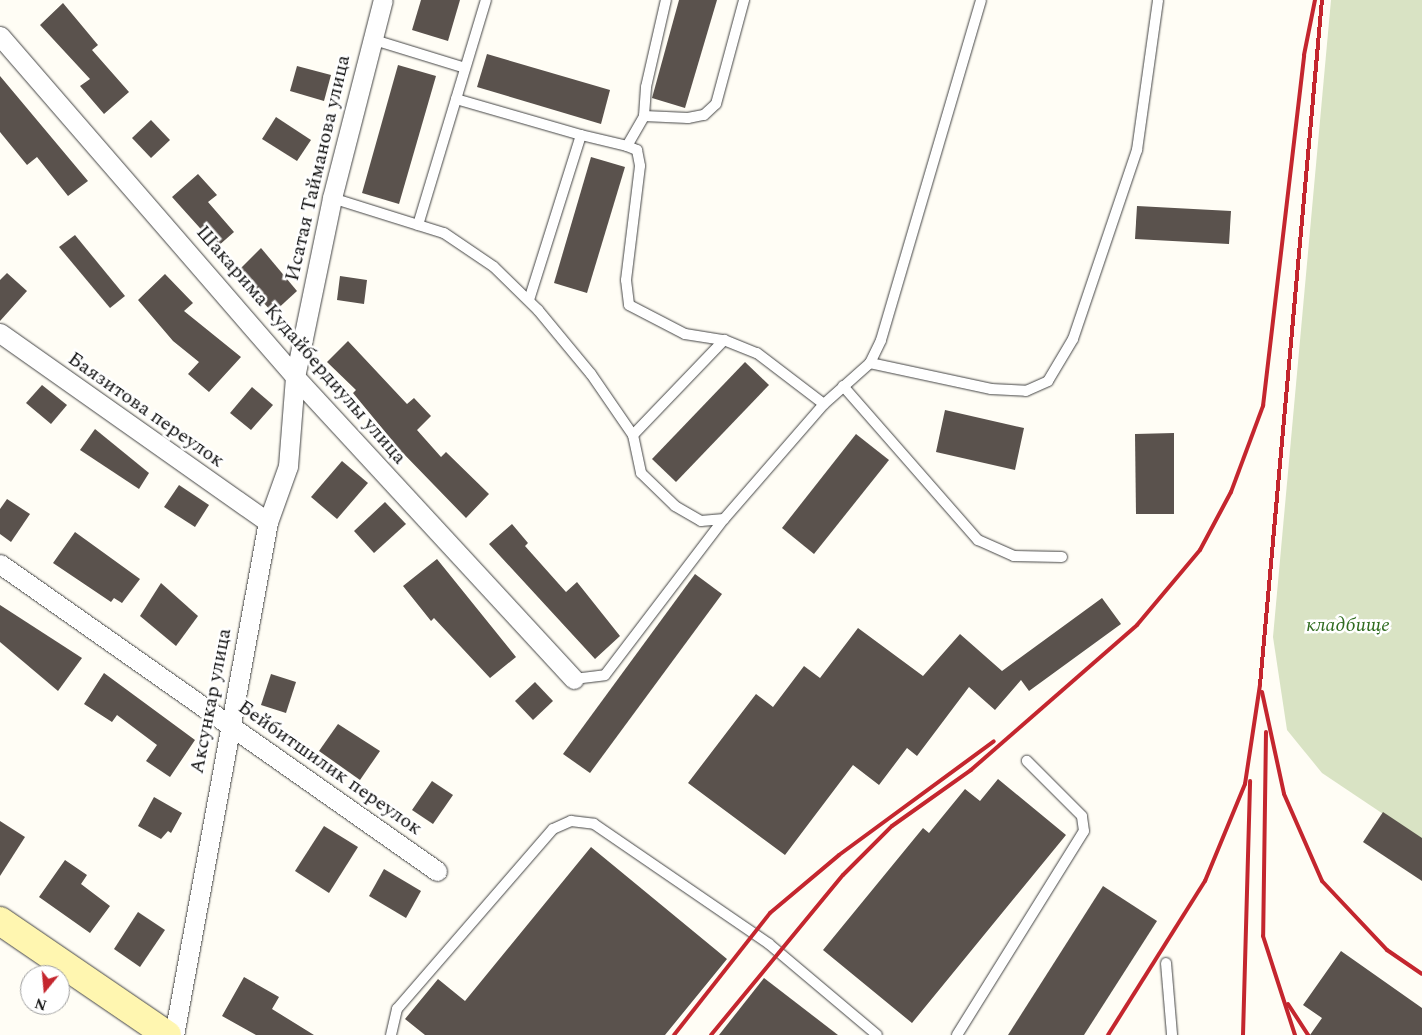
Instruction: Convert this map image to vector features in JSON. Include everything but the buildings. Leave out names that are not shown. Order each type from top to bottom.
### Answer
[{"type":"street","name":"Исатая Тайманова улица","points":[[295,377],[332,198],[382,0]]},
{"type":"street","name":"Шакарима Кудайбердиулы улица","points":[[0,36],[295,377],[574,679]]},
{"type":"street","name":"Баязитова переулок","points":[[0,333],[268,522]]},
{"type":"street","name":"Аксункар улица","points":[[174,1035],[229,725],[268,522],[288,466],[295,377]]},
{"type":"street","name":"Бейбитшилик переулок","points":[[0,564],[437,871]]},
{"type":"street","points":[[0,921],[167,1035]]},
{"type":"lane","points":[[418,225],[486,0]]},
{"type":"lane","points":[[628,146],[644,116],[646,87],[666,0]]},
{"type":"lane","points":[[644,116],[688,118],[704,115],[716,104],[744,0]]},
{"type":"lane","points":[[574,679],[605,675],[724,519],[824,404],[870,363],[881,340],[981,0]]},
{"type":"lane","points":[[870,363],[991,389],[1026,391],[1048,380],[1072,339],[1137,150],[1158,0]]},
{"type":"lane","points":[[371,38],[465,68]]},
{"type":"lane","points":[[456,99],[637,150],[640,166],[626,280],[629,306],[685,334],[724,340],[757,352],[824,404]]},
{"type":"lane","points":[[529,300],[580,135]]},
{"type":"lane","points":[[332,198],[418,225],[461,244],[494,266],[529,300],[591,374],[633,435],[641,473],[675,506],[700,521],[724,519]]},
{"type":"lane","points":[[633,435],[724,340]]},
{"type":"lane","points":[[843,386],[978,540],[1014,556],[1062,557]]},
{"type":"lane","points":[[957,1035],[1084,831],[1082,816],[1027,760]]},
{"type":"lane","points":[[391,1035],[397,1009],[553,829],[571,822],[594,824],[768,944],[877,1035]]},
{"type":"lane","points":[[1166,963],[1172,1035]]},
{"type":"green space","name":"кладбище","points":[[1331,0],[1422,0],[1422,840],[1322,773],[1287,730],[1273,637]]},
{"type":"railway","points":[[711,1035],[843,875],[892,826],[971,770],[1137,625],[1200,550],[1231,492],[1263,406],[1304,55],[1315,0]]},
{"type":"railway","points":[[1108,1035],[1205,881],[1245,784],[1260,685],[1322,0]]},
{"type":"railway","points":[[1262,692],[1284,794],[1322,881],[1387,950],[1422,974]]},
{"type":"railway","points":[[1266,732],[1263,936],[1295,1035]]},
{"type":"railway","points":[[674,1035],[770,913],[839,855],[994,741]]},
{"type":"railway","points":[[1243,1035],[1250,781]]},
{"type":"railway","points":[[1288,1004],[1308,1035]]}]
